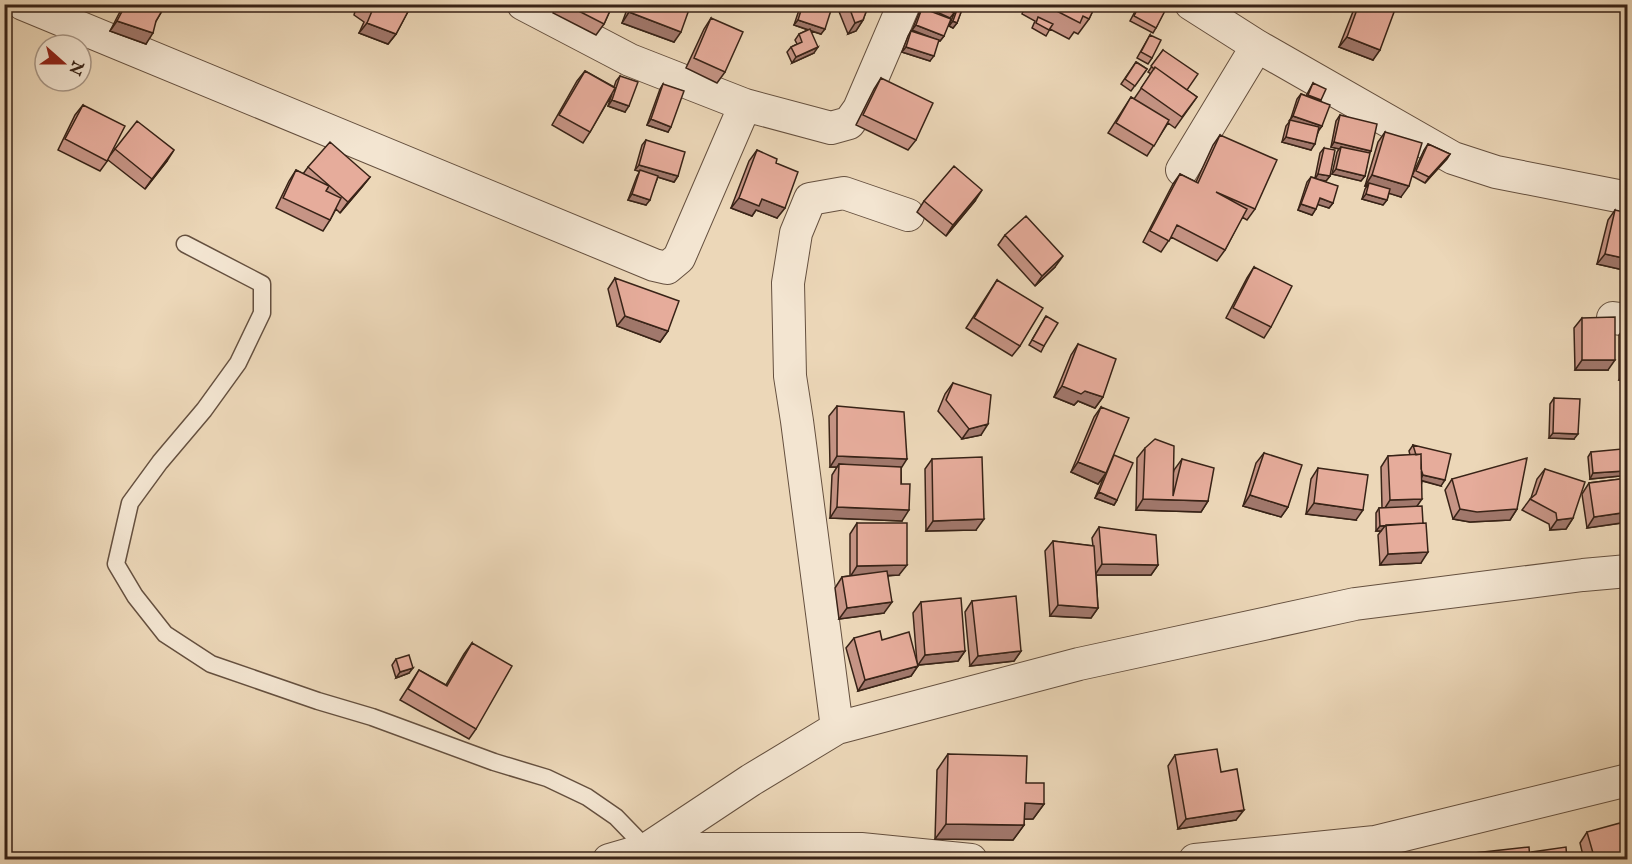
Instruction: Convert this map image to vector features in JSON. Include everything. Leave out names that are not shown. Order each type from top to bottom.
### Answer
[{"type":"street","points":[[23,4],[667,268],[679,258],[745,105]]},
{"type":"street","points":[[523,4],[630,60],[745,105],[831,128],[849,123],[859,109],[904,4]]},
{"type":"street","points":[[1191,4],[1257,46],[1454,158],[1496,172],[1628,198]]},
{"type":"street","points":[[1182,170],[1257,46]]},
{"type":"street","points":[[837,728],[790,376],[788,283],[796,233],[810,199],[844,193],[908,215]]},
{"type":"street","points":[[647,849],[751,780],[837,728],[1079,664],[1355,604],[1628,571]]},
{"type":"street","points":[[1195,860],[1375,842],[1628,780]]},
{"type":"street","points":[[609,860],[647,849],[861,849],[971,860]]},
{"type":"lane","points":[[185,244],[262,284],[262,313],[238,363],[130,503],[116,564],[135,596],[165,634],[211,664],[372,717],[494,762],[547,778],[587,797],[616,817],[647,849]]},
{"type":"building","points":[[126,4],[166,4],[156,21],[153,33],[117,21]]},
{"type":"building","points":[[362,4],[412,4],[396,34],[367,23],[372,11]]},
{"type":"building","points":[[565,4],[613,4],[604,24]]},
{"type":"building","points":[[632,4],[691,4],[681,32],[629,12]]},
{"type":"building","points":[[803,4],[833,4],[825,29],[798,20]]},
{"type":"building","points":[[848,4],[869,4],[863,20],[855,23]]},
{"type":"building","points":[[935,4],[957,4],[954,13]]},
{"type":"building","points":[[959,4],[964,4],[957,23],[953,21]]},
{"type":"building","points":[[1043,4],[1096,4],[1089,19],[1083,16],[1080,23]]},
{"type":"building","points":[[1140,4],[1168,5],[1156,28],[1134,16]]},
{"type":"building","points":[[1359,4],[1397,4],[1380,50],[1347,37]]},
{"type":"building","points":[[922,8],[951,19],[944,36],[916,25]]},
{"type":"building","points":[[1038,17],[1053,24],[1049,30],[1036,23]]},
{"type":"building","points":[[711,18],[743,32],[725,72],[694,58]]},
{"type":"building","points":[[810,29],[818,47],[796,57],[791,47],[802,42],[799,34]]},
{"type":"building","points":[[911,31],[939,40],[934,56],[906,47]]},
{"type":"building","points":[[1150,35],[1161,40],[1152,58],[1141,52]]},
{"type":"building","points":[[1163,50],[1198,74],[1187,90],[1151,66]]},
{"type":"building","points":[[1136,62],[1147,69],[1135,86],[1125,79]]},
{"type":"building","points":[[1155,67],[1197,97],[1182,117],[1141,88]]},
{"type":"building","points":[[585,71],[615,88],[590,132],[559,115]]},
{"type":"building","points":[[620,76],[638,82],[629,106],[612,100]]},
{"type":"building","points":[[881,78],[933,103],[916,140],[863,115]]},
{"type":"building","points":[[1313,83],[1326,89],[1321,100],[1308,95]]},
{"type":"building","points":[[663,84],[684,91],[671,127],[651,119]]},
{"type":"building","points":[[1301,94],[1330,105],[1322,126],[1293,116]]},
{"type":"building","points":[[1131,97],[1169,120],[1154,146],[1116,123]]},
{"type":"building","points":[[83,105],[125,126],[107,161],[65,139]]},
{"type":"building","points":[[1340,115],[1377,124],[1371,151],[1334,142]]},
{"type":"building","points":[[1290,120],[1319,127],[1315,144],[1286,137]]},
{"type":"building","points":[[137,121],[174,150],[152,179],[115,149]]},
{"type":"building","points":[[1385,132],[1422,143],[1409,186],[1372,175]]},
{"type":"building","points":[[1220,135],[1277,160],[1255,209],[1216,192],[1247,209],[1225,250],[1177,225],[1169,241],[1150,231],[1180,174],[1198,183]]},
{"type":"building","points":[[646,140],[685,152],[678,176],[639,165]]},
{"type":"building","points":[[330,142],[370,177],[348,202],[308,167]]},
{"type":"building","points":[[1428,144],[1450,154],[1429,177],[1416,171]]},
{"type":"building","points":[[1341,147],[1370,153],[1365,176],[1336,169]]},
{"type":"building","points":[[1324,148],[1335,150],[1330,176],[1318,174]]},
{"type":"building","points":[[757,150],[777,159],[776,163],[798,172],[785,208],[762,199],[759,206],[739,198]]},
{"type":"building","points":[[954,166],[982,190],[953,225],[924,201]]},
{"type":"building","points":[[296,170],[329,186],[326,191],[341,198],[330,220],[283,198]]},
{"type":"building","points":[[640,170],[658,176],[650,200],[632,194]]},
{"type":"building","points":[[1311,177],[1338,186],[1333,203],[1320,198],[1316,209],[1301,204]]},
{"type":"building","points":[[1369,183],[1390,189],[1387,200],[1366,194]]},
{"type":"building","points":[[1615,210],[1628,213],[1628,259],[1605,254]]},
{"type":"building","points":[[1026,216],[1063,256],[1042,276],[1005,235]]},
{"type":"building","points":[[1254,267],[1292,286],[1271,327],[1233,308]]},
{"type":"building","points":[[615,278],[679,301],[668,331],[625,316]]},
{"type":"building","points":[[997,280],[1043,308],[1020,346],[974,318]]},
{"type":"building","points":[[1046,316],[1058,323],[1044,346],[1032,340]]},
{"type":"building","points":[[1615,317],[1615,360],[1582,360],[1582,318]]},
{"type":"building","points":[[1078,344],[1116,359],[1103,397],[1085,391],[1081,394],[1062,386]]},
{"type":"building","points":[[953,383],[991,395],[988,424],[969,429],[946,400]]},
{"type":"building","points":[[1554,398],[1580,399],[1578,434],[1553,433]]},
{"type":"building","points":[[837,406],[904,412],[907,459],[837,456]]},
{"type":"building","points":[[1101,407],[1129,418],[1106,473],[1078,462]]},
{"type":"building","points":[[1155,439],[1174,446],[1173,496],[1182,459],[1214,468],[1208,501],[1143,499],[1145,448]]},
{"type":"building","points":[[1413,445],[1451,454],[1445,480],[1423,475],[1421,454],[1416,455]]},
{"type":"building","points":[[1622,449],[1624,471],[1593,473],[1591,452]]},
{"type":"building","points":[[1264,453],[1302,465],[1288,507],[1250,495]]},
{"type":"building","points":[[1421,454],[1422,499],[1390,500],[1388,456]]},
{"type":"building","points":[[1114,455],[1133,463],[1117,500],[1099,492]]},
{"type":"building","points":[[982,457],[984,519],[933,521],[932,459]]},
{"type":"building","points":[[1527,458],[1517,509],[1477,512],[1460,509],[1452,479]]},
{"type":"building","points":[[839,464],[901,467],[901,484],[910,484],[909,510],[837,507]]},
{"type":"building","points":[[1318,468],[1368,475],[1363,510],[1314,503]]},
{"type":"building","points":[[1545,469],[1585,482],[1573,518],[1557,520],[1556,513],[1530,499],[1536,494]]},
{"type":"building","points":[[1628,478],[1628,512],[1594,517],[1589,483]]},
{"type":"building","points":[[1422,506],[1423,523],[1380,526],[1379,508]]},
{"type":"building","points":[[857,523],[907,523],[907,565],[857,566]]},
{"type":"building","points":[[1426,523],[1428,552],[1388,554],[1386,525]]},
{"type":"building","points":[[1099,527],[1156,535],[1158,565],[1102,564]]},
{"type":"building","points":[[1053,541],[1094,546],[1098,608],[1058,605]]},
{"type":"building","points":[[887,571],[892,602],[847,608],[842,577]]},
{"type":"building","points":[[1016,596],[1021,651],[978,656],[972,601]]},
{"type":"building","points":[[961,598],[965,651],[925,655],[921,602]]},
{"type":"building","points":[[880,631],[882,640],[909,632],[918,666],[865,680],[854,638]]},
{"type":"building","points":[[472,643],[512,666],[476,729],[408,689],[419,670],[447,686]]},
{"type":"building","points":[[409,655],[413,668],[400,672],[396,659]]},
{"type":"building","points":[[1217,749],[1221,772],[1237,769],[1244,810],[1186,819],[1175,755]]},
{"type":"building","points":[[948,754],[1027,756],[1026,783],[1044,783],[1044,804],[1025,803],[1024,825],[946,824]]},
{"type":"building","points":[[1620,823],[1622,830],[1628,829],[1628,860],[1595,860],[1587,832]]},
{"type":"building","points":[[1529,847],[1530,860],[1447,860],[1447,856]]},
{"type":"building","points":[[1566,847],[1567,860],[1533,860],[1532,852]]}]
